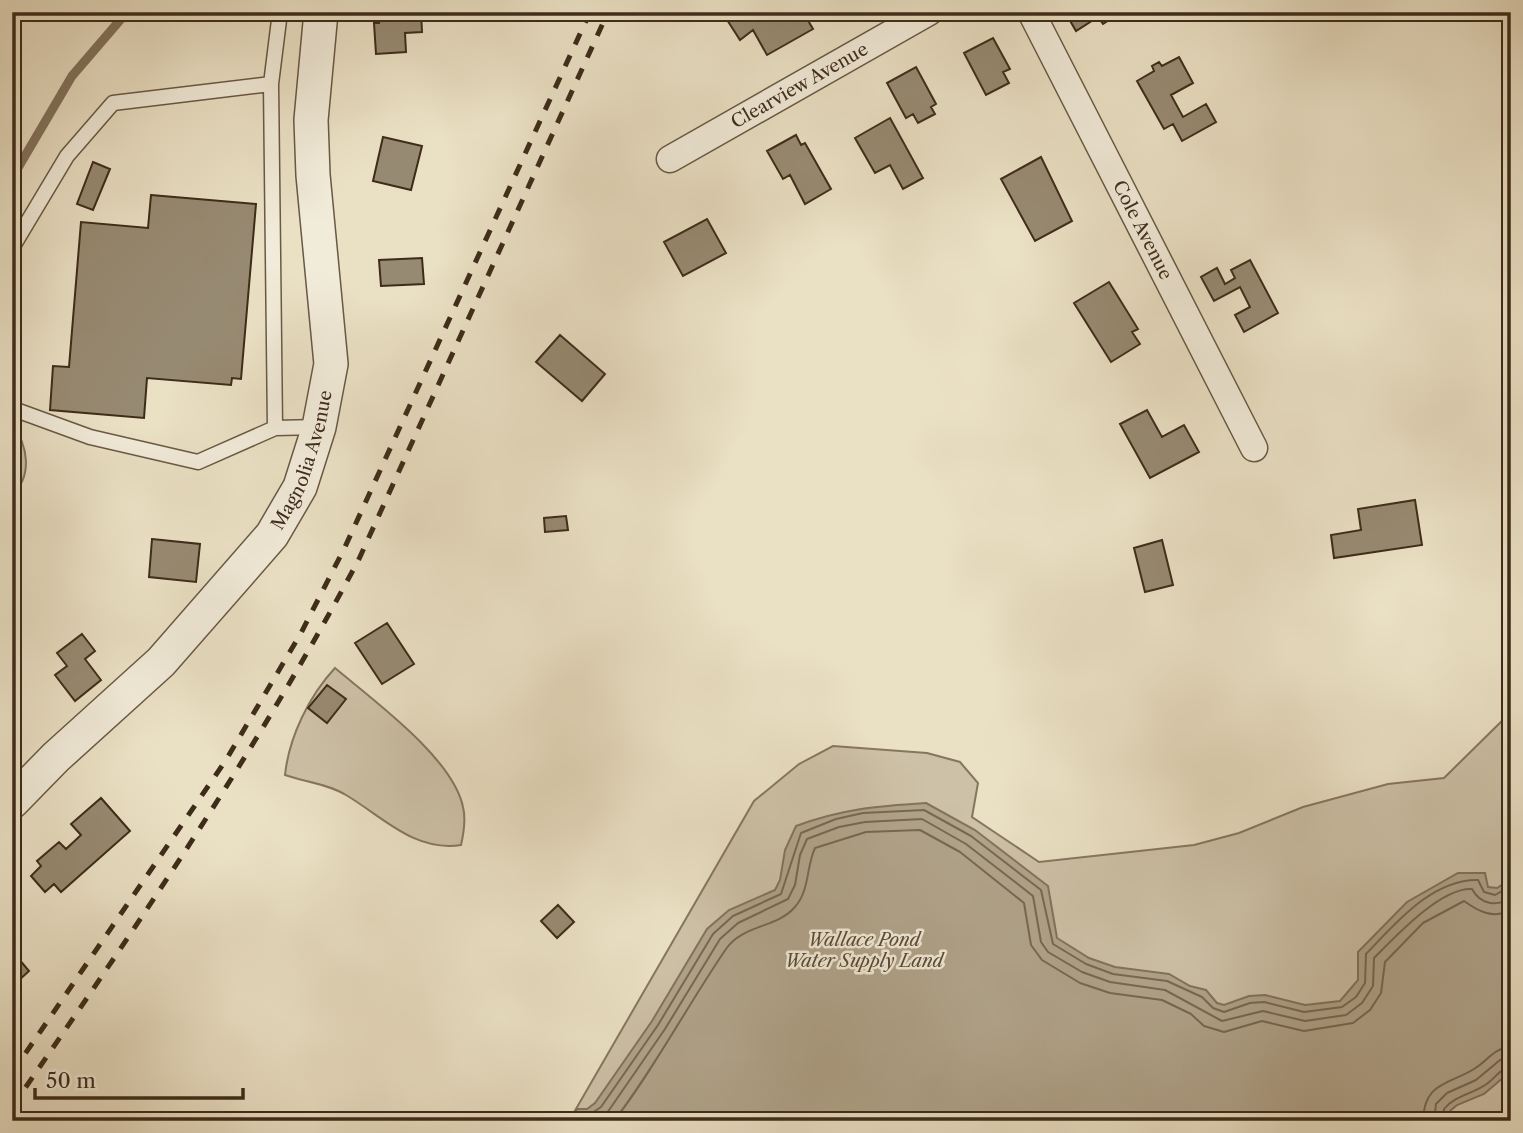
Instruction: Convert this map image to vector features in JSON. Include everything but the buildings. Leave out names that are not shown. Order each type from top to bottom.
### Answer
[{"type":"street","name":"Magnolia Avenue","points":[[12,802],[56,757],[161,662],[272,535],[300,487],[319,427],[331,364],[312,134],[321,12]]},
{"type":"street","name":"Clearview Avenue","points":[[670,159],[929,12]]},
{"type":"street","name":"Cole Avenue","points":[[1031,12],[1254,449]]},
{"type":"lane","points":[[275,428],[271,84],[280,12]]},
{"type":"lane","points":[[12,248],[67,156],[113,103],[271,84]]},
{"type":"lane","points":[[12,403],[16,410],[90,438],[198,462],[275,428],[319,427]]},
{"type":"green space","points":[[12,424],[22,441],[26,460],[23,479],[12,495]]},
{"type":"green space","points":[[335,668],[410,731],[444,769],[456,788],[463,807],[461,845],[444,846],[414,838],[339,791],[285,775],[291,746],[302,718],[317,691]]},
{"type":"green space","name":"Wallace Pond Water Supply Land","points":[[1511,712],[1511,1121],[569,1121],[754,801],[799,764],[833,746],[927,753],[960,762],[978,783],[972,817],[1039,862],[1194,845],[1239,833],[1303,807],[1388,784],[1444,778]]},
{"type":"water","name":"Wallace Pond Water Supply Land","points":[[926,803],[975,830],[1048,886],[1057,938],[1089,958],[1115,967],[1169,974],[1190,986],[1206,990],[1217,1003],[1224,1005],[1249,996],[1265,995],[1305,1005],[1340,1001],[1358,980],[1358,952],[1407,902],[1458,873],[1485,873],[1488,887],[1497,888],[1511,879],[1511,1071],[1484,1094],[1457,1105],[1450,1111],[1449,1121],[573,1120],[577,1109],[587,1109],[595,1103],[652,1021],[707,929],[729,910],[775,890],[780,880],[785,850],[796,826],[860,809]]},
{"type":"waterway","points":[[12,178],[72,76],[127,12]]},
{"type":"railway","points":[[12,1073],[226,760],[301,633],[345,547],[590,12]]},
{"type":"railway","points":[[12,1107],[149,906],[237,770],[359,559],[608,12]]}]
